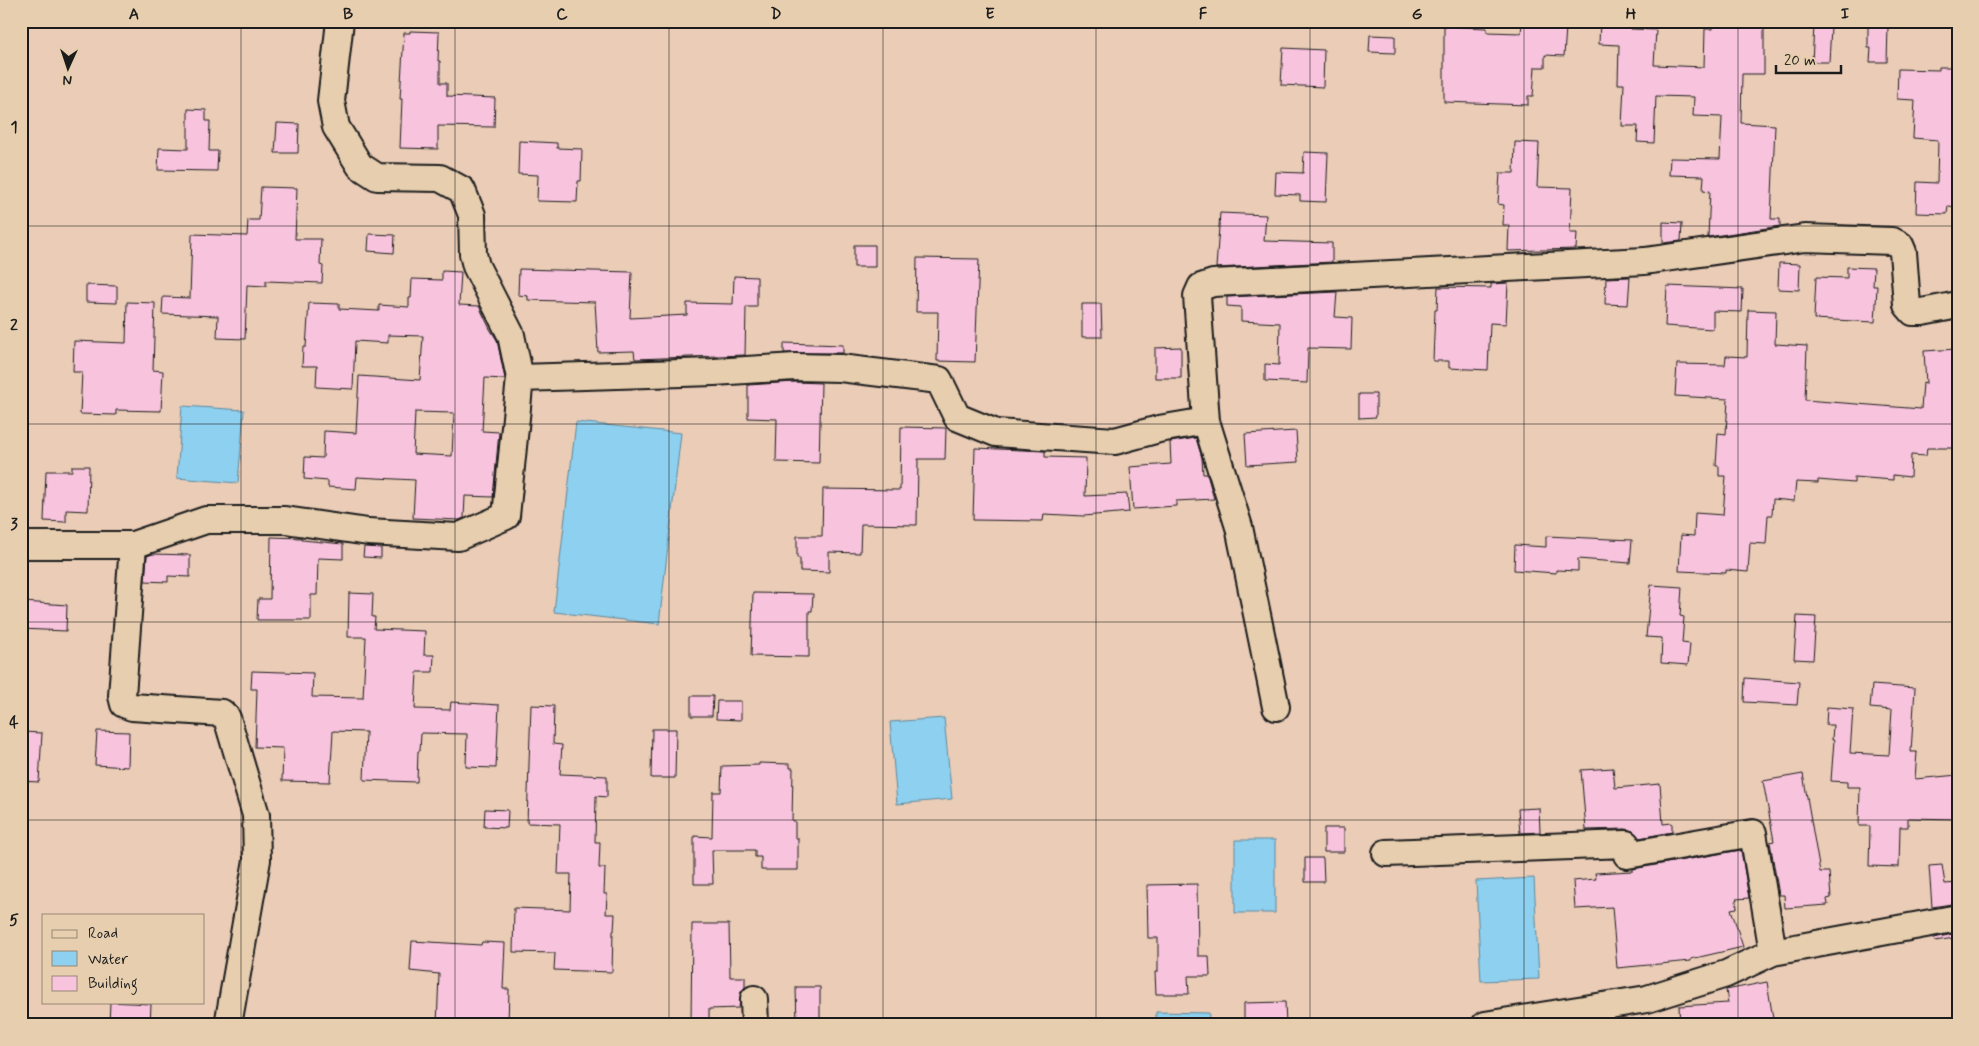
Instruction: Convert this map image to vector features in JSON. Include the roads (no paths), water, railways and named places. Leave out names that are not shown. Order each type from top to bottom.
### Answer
[{"type":"street","points":[[21,544],[133,545],[206,520],[285,520],[368,532],[458,537],[506,516],[520,378],[511,335],[476,266],[473,254],[472,215],[462,190],[440,178],[378,177],[360,166],[336,127],[331,101],[340,21]]},
{"type":"street","points":[[1276,707],[1239,527],[1206,421],[1197,296],[1201,287],[1214,282],[1645,261],[1815,238],[1892,241],[1900,245],[1903,252],[1907,305],[1913,312],[1958,305]]},
{"type":"street","points":[[520,378],[714,372],[795,367],[840,368],[939,380],[957,417],[996,433],[1115,442],[1159,429],[1206,421]]},
{"type":"street","points":[[133,545],[122,696],[124,704],[132,707],[222,713],[227,718],[256,815],[258,860],[228,1025]]},
{"type":"street","points":[[1386,853],[1626,844],[1627,856],[1753,834],[1773,952]]},
{"type":"street","points":[[1485,1025],[1647,999],[1726,974],[1773,952],[1958,918]]},
{"type":"street","points":[[754,999],[755,1025]]},
{"type":"water","points":[[182,406],[244,410],[238,483],[177,478]]},
{"type":"water","points":[[576,422],[681,433],[659,624],[554,612]]},
{"type":"water","points":[[944,718],[952,799],[897,804],[890,722]]},
{"type":"water","points":[[1235,840],[1275,840],[1275,913],[1235,913]]},
{"type":"water","points":[[1534,878],[1539,979],[1481,981],[1476,881]]},
{"type":"water","points":[[1156,1012],[1209,1013],[1208,1025],[1156,1025]]}]
